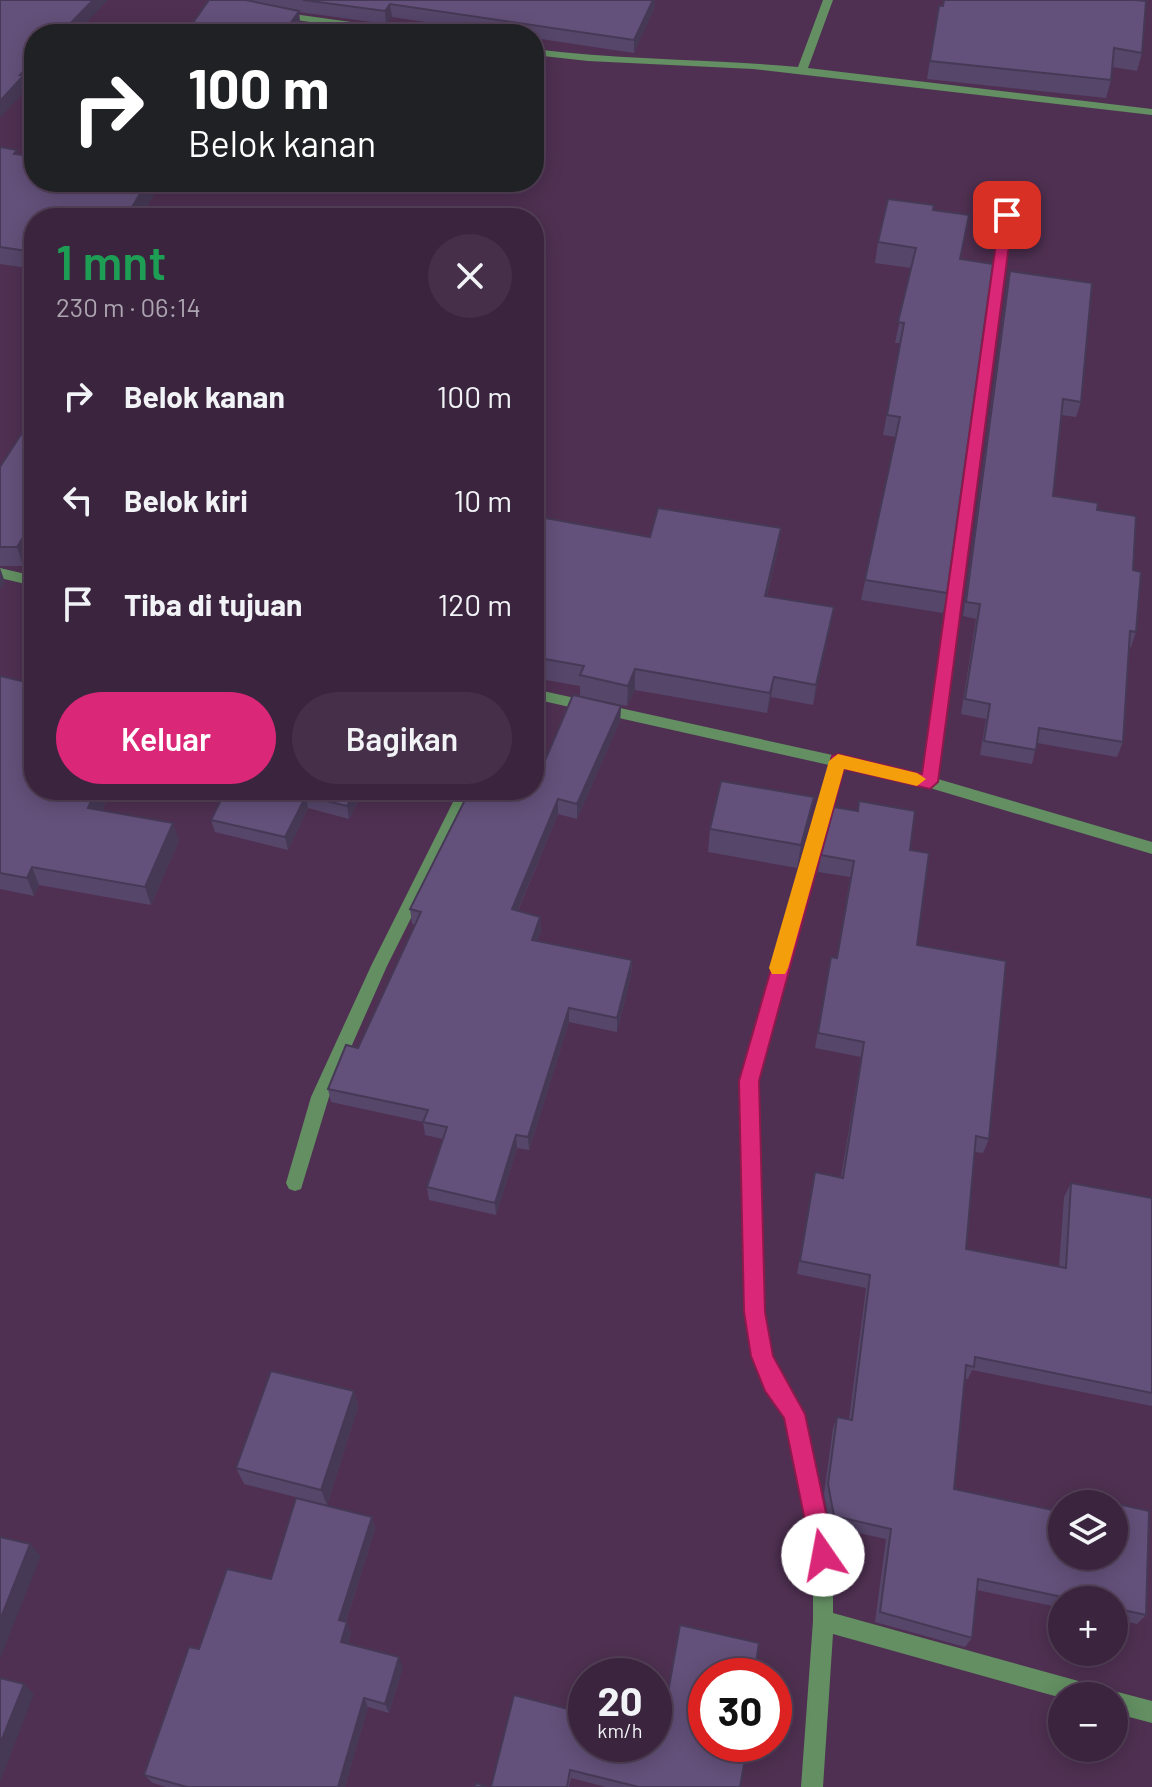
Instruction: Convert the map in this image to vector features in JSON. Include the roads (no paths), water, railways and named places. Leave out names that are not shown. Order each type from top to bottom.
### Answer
[{"type":"street","points":[[802,70],[828,0]]},
{"type":"street","points":[[272,13],[347,24]]},
{"type":"street","points":[[544,54],[564,57],[704,61],[802,70],[1036,101],[1152,112]]},
{"type":"street","points":[[930,782],[1007,215]]},
{"type":"street","points":[[0,573],[24,579]]},
{"type":"street","points":[[544,696],[930,782],[1152,848]]},
{"type":"street","points":[[812,1787],[823,1621],[823,1555],[794,1414],[773,1383],[762,1356],[754,1312],[749,1081],[838,761]]},
{"type":"street","points":[[295,1183],[320,1097],[379,966],[462,800]]},
{"type":"street","points":[[823,1621],[1048,1684]]},
{"type":"street","points":[[1128,1706],[1152,1712]]}]
